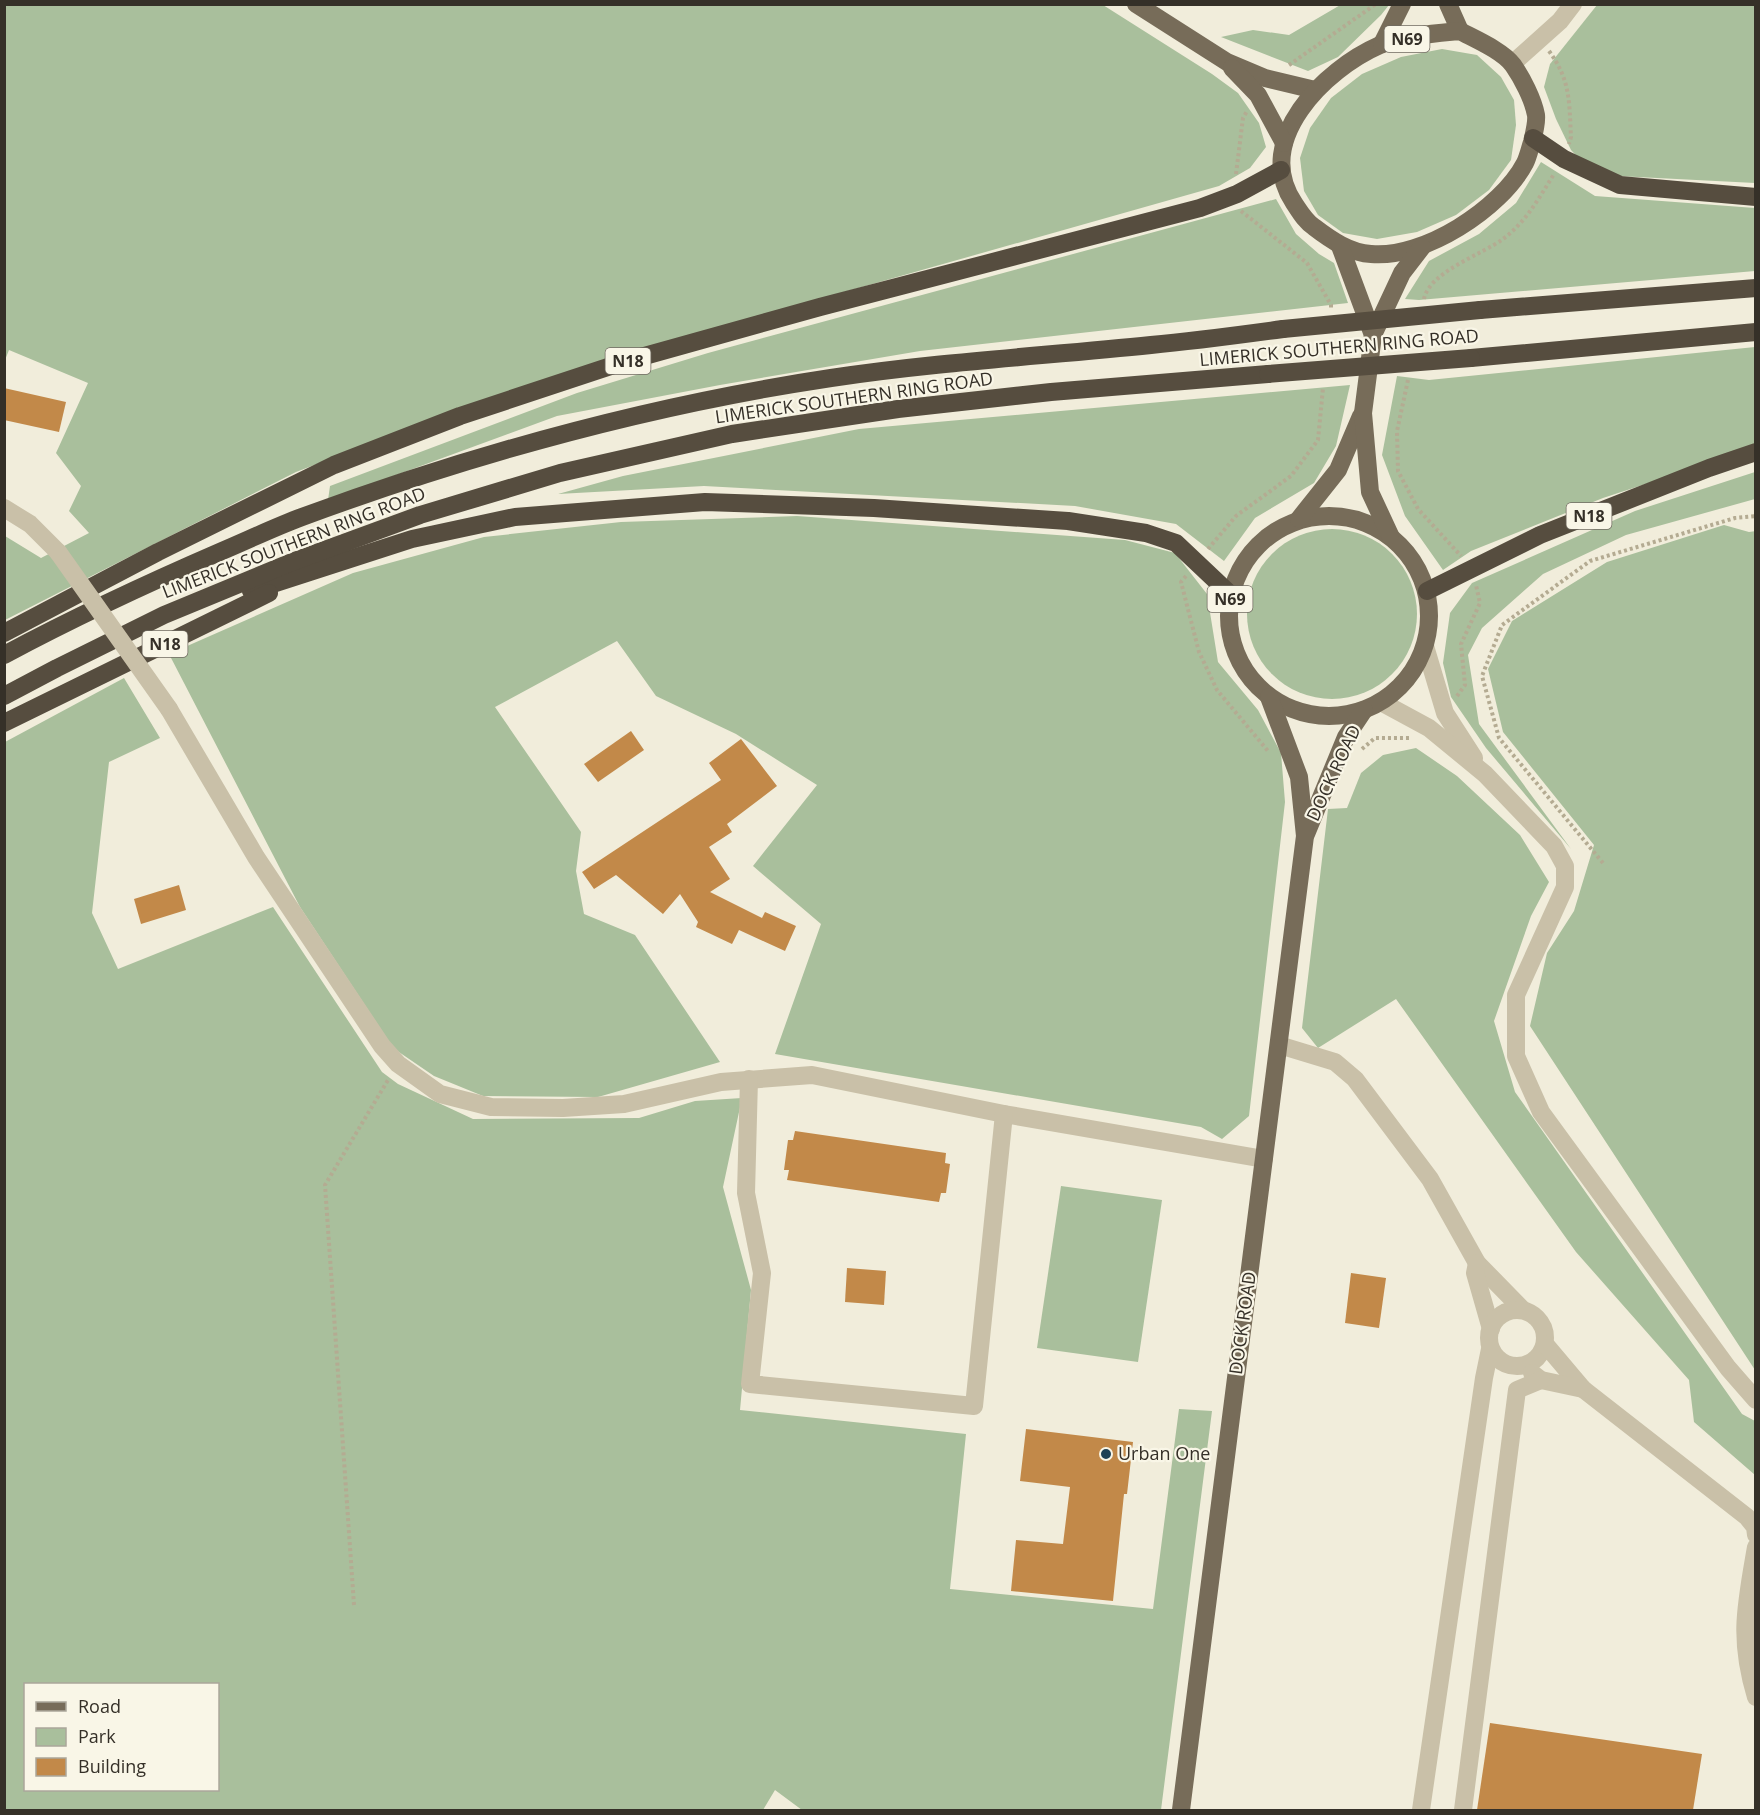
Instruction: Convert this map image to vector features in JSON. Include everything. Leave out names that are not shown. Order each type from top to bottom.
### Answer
[{"type":"highway","points":[[1533,138],[1564,159],[1620,185],[1755,197]]},
{"type":"highway","name":"N18","points":[[4,633],[158,552],[334,465],[460,416],[623,362],[809,310],[1200,208],[1238,194],[1281,170]]},
{"type":"highway","name":"LIMERICK SOUTHERN RING ROAD","points":[[4,655],[64,623],[299,518],[476,459],[590,427],[714,400],[830,378],[962,362],[1152,345],[1283,329],[1480,310],[1755,288]]},
{"type":"highway","name":"LIMERICK SOUTHERN RING ROAD","points":[[4,696],[164,615],[292,562],[420,515],[560,473],[732,434],[898,409],[1051,392],[1755,332]]},
{"type":"highway","name":"N18","points":[[1427,591],[1540,535],[1755,452]]},
{"type":"highway","name":"N18","points":[[57,668],[255,589],[412,538],[515,517],[705,502],[874,508],[1068,521],[1146,533],[1176,543],[1230,594]]},
{"type":"highway","name":"N18","points":[[4,723],[325,567]]},
{"type":"main road","points":[[1136,4],[1227,62],[1265,78],[1315,90]]},
{"type":"main road","name":"N69","points":[[1382,44],[1402,4]]},
{"type":"main road","name":"N69","points":[[1448,4],[1460,31]]},
{"type":"main road","name":"N69","points":[[1460,31],[1489,47],[1512,64],[1528,93],[1536,116],[1533,138],[1525,163],[1504,190],[1474,218],[1422,247],[1371,254],[1340,246],[1306,221],[1288,194],[1281,170],[1284,142],[1298,112],[1315,90],[1353,59],[1382,44],[1431,34],[1460,31]]},
{"type":"main road","points":[[1227,62],[1258,95],[1284,142]]},
{"type":"main road","name":"N69","points":[[1340,246],[1373,334]]},
{"type":"main road","name":"N69","points":[[1391,536],[1370,524],[1347,516],[1323,515],[1299,519],[1275,530],[1255,547],[1240,569],[1230,594],[1228,623],[1234,651],[1248,677],[1269,697],[1298,712],[1331,717],[1364,710],[1381,702],[1400,687],[1415,669],[1425,646],[1430,618],[1427,591],[1413,560],[1391,536],[1370,492],[1363,413],[1373,334],[1402,273],[1422,247]]},
{"type":"main road","name":"N69","points":[[1299,519],[1338,470],[1363,413]]},
{"type":"main road","name":"DOCK ROAD","points":[[1181,1810],[1305,836],[1299,777],[1269,697]]},
{"type":"main road","name":"DOCK ROAD","points":[[1305,836],[1346,738],[1364,710]]},
{"type":"street","points":[[1512,64],[1560,21],[1573,4]]},
{"type":"street","points":[[4,508],[30,524],[58,552],[169,709],[256,857],[382,1046],[398,1064],[440,1094],[491,1107],[563,1108],[624,1104],[721,1082],[812,1075],[1004,1114],[1264,1159]]},
{"type":"street","points":[[1425,646],[1445,713],[1485,774]]},
{"type":"street","points":[[1381,702],[1429,728],[1485,774],[1554,846],[1565,866],[1564,887],[1516,995],[1516,1056],[1541,1112],[1728,1368],[1755,1400]]},
{"type":"street","points":[[1279,1045],[1335,1062],[1355,1079],[1430,1179],[1477,1263],[1523,1310]]},
{"type":"street","points":[[749,1080],[746,1193],[762,1274],[750,1384],[974,1406],[1004,1114]]},
{"type":"street","points":[[1421,1810],[1490,1349],[1491,1329],[1475,1273],[1477,1263]]},
{"type":"street","points":[[1463,1810],[1517,1390],[1522,1366],[1535,1359],[1545,1344],[1543,1326],[1531,1313],[1523,1310],[1505,1312],[1491,1329]]},
{"type":"street","points":[[1545,1344],[1583,1389],[1747,1517],[1755,1527],[1755,1535]]},
{"type":"street","points":[[1490,1349],[1508,1364],[1522,1366],[1541,1380],[1583,1389]]},
{"type":"street","points":[[1517,1390],[1541,1380]]},
{"type":"street","points":[[1755,1547],[1744,1615],[1747,1669],[1755,1697]]},
{"type":"path","points":[[1603,863],[1499,738],[1482,676],[1502,625],[1590,561],[1735,518],[1755,516]]},
{"type":"path","points":[[354,1605],[325,1185],[398,1064]]},
{"type":"green space","points":[[1342,4],[1389,5],[1338,57],[1308,71],[1221,37],[1253,30],[1289,35]]},
{"type":"green space","points":[[5,5],[1103,5],[1238,93],[1259,123],[1266,147],[1250,168],[1219,186],[653,346],[468,406],[296,472],[5,620],[5,536],[41,558],[89,533],[69,511],[81,486],[56,453],[88,383],[9,350],[5,360]]},
{"type":"green space","points":[[1597,5],[1755,5],[1755,183],[1618,176],[1584,164],[1571,150],[1544,87],[1550,64]]},
{"type":"green space","points":[[1442,49],[1477,55],[1501,77],[1514,100],[1516,125],[1511,160],[1489,190],[1456,215],[1417,232],[1377,239],[1343,233],[1318,215],[1304,191],[1300,158],[1310,128],[1331,98],[1362,74],[1401,57]]},
{"type":"green space","points":[[1541,162],[1595,196],[1755,208],[1755,271],[1419,300],[1405,299],[1429,261],[1479,234],[1516,203]]},
{"type":"green space","points":[[1276,199],[1296,234],[1319,254],[1334,263],[1348,303],[920,351],[557,416],[328,500],[330,486],[577,393],[708,353]]},
{"type":"green space","points":[[1755,347],[1755,448],[1603,498],[1471,551],[1443,570],[1405,516],[1382,455],[1397,376],[1429,380]]},
{"type":"green space","points":[[1350,385],[1336,446],[1314,483],[1255,518],[1224,561],[1176,524],[1075,506],[704,486],[558,494],[623,476],[859,429]]},
{"type":"green space","points":[[1755,472],[1755,499],[1626,535],[1543,574],[1482,628],[1468,655],[1479,724],[1571,849],[1486,748],[1451,697],[1443,663],[1450,613],[1472,583],[1635,511]]},
{"type":"green space","points":[[797,516],[1125,540],[1175,553],[1207,594],[1218,662],[1258,710],[1281,753],[1285,802],[1249,1116],[1222,1139],[1201,1127],[775,1054],[821,924],[753,866],[817,785],[736,734],[656,696],[617,641],[495,707],[581,832],[576,871],[584,914],[635,935],[720,1062],[598,1097],[483,1096],[434,1076],[393,1048],[300,907],[169,654],[353,573],[484,537],[621,522]]},
{"type":"green space","points":[[1724,525],[1749,532],[1756,531],[1755,1370],[1530,1026],[1547,953],[1574,911],[1594,845],[1503,732],[1488,669],[1512,621],[1607,562]]},
{"type":"green space","points":[[1332,529],[1364,536],[1392,554],[1410,582],[1417,614],[1410,646],[1392,674],[1364,692],[1332,699],[1300,692],[1272,674],[1254,646],[1247,614],[1254,582],[1272,554],[1300,536]]},
{"type":"green space","points":[[124,678],[160,738],[109,762],[92,913],[118,969],[273,907],[382,1072],[398,1084],[473,1119],[639,1118],[695,1101],[742,1098],[723,1187],[751,1290],[740,1410],[966,1434],[950,1589],[1153,1609],[1179,1409],[1212,1411],[1161,1810],[802,1810],[775,1790],[763,1810],[5,1810],[5,742]]},
{"type":"green space","points":[[1416,748],[1457,776],[1520,835],[1549,882],[1531,916],[1494,1021],[1515,1092],[1742,1414],[1755,1421],[1755,1475],[1694,1422],[1689,1380],[1576,1252],[1396,999],[1318,1048],[1302,1028],[1328,809],[1347,808],[1361,773],[1383,755]]},
{"type":"green space","points":[[1061,1186],[1162,1200],[1138,1362],[1037,1348]]},
{"type":"building","points":[[4,388],[66,402],[59,432],[4,420]]},
{"type":"building","points":[[631,731],[644,750],[598,782],[584,764]]},
{"type":"building","points":[[741,739],[777,786],[727,824],[732,832],[709,847],[730,879],[710,892],[762,918],[765,912],[796,926],[785,951],[739,930],[732,944],[696,927],[698,922],[680,894],[663,914],[616,875],[594,889],[582,872],[721,780],[709,763]]},
{"type":"building","points":[[179,885],[186,910],[141,924],[134,899]]},
{"type":"building","points":[[795,1131],[946,1153],[945,1163],[950,1164],[946,1193],[941,1193],[939,1202],[787,1180],[789,1170],[784,1170],[788,1140],[793,1140]]},
{"type":"building","points":[[847,1268],[886,1271],[884,1305],[845,1302]]},
{"type":"building","points":[[1351,1273],[1386,1278],[1379,1328],[1345,1323]]},
{"type":"building","points":[[1026,1429],[1133,1442],[1127,1494],[1124,1494],[1113,1601],[1011,1591],[1016,1540],[1063,1544],[1070,1487],[1020,1481]]},
{"type":"building","points":[[1490,1723],[1702,1754],[1693,1810],[1477,1810]]},
{"type":"place","name":"Urban One","points":[[1106,1454]]}]
